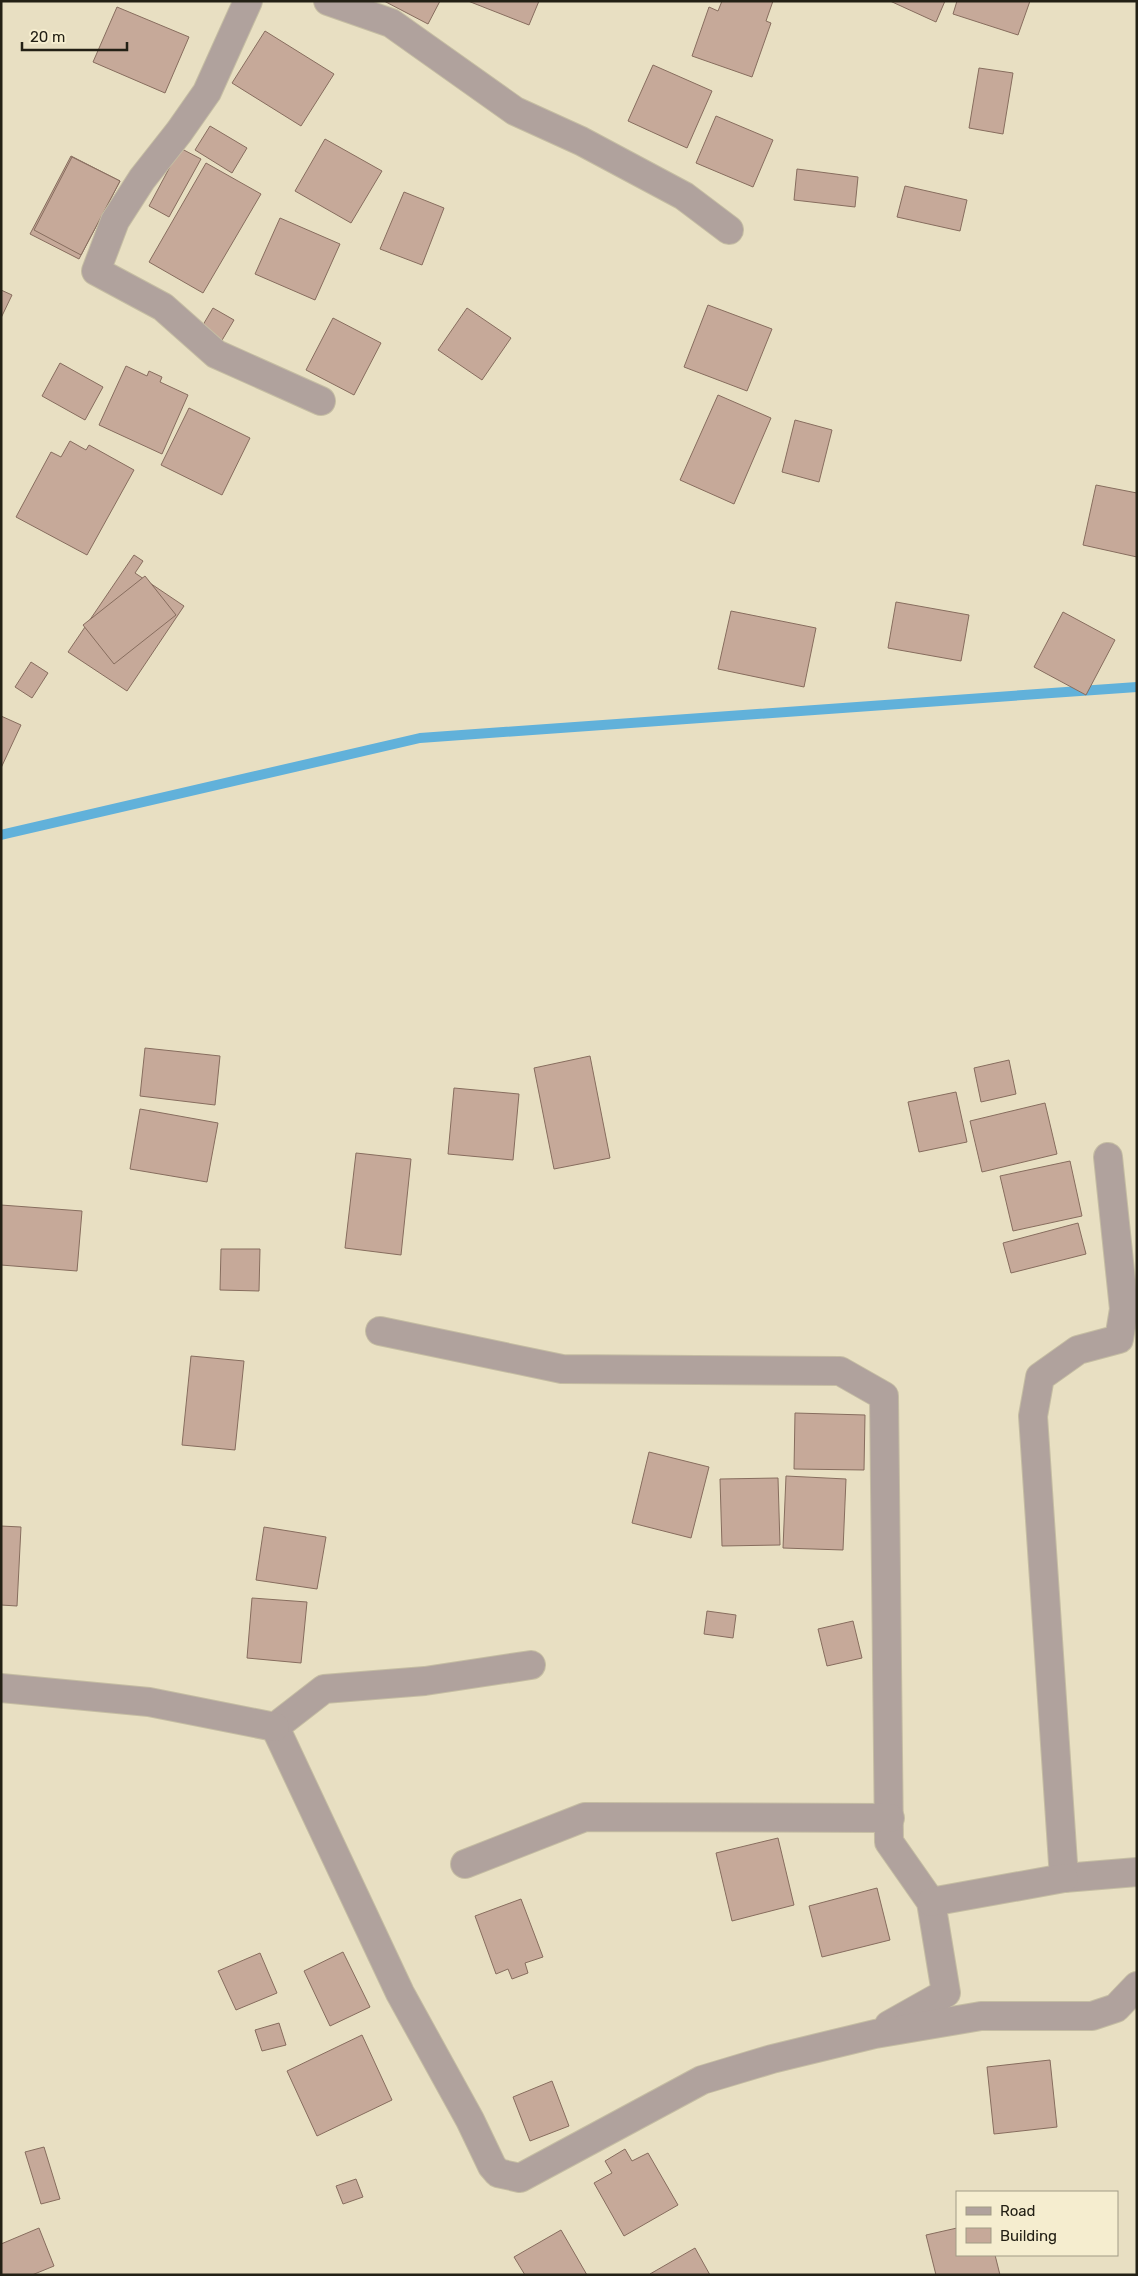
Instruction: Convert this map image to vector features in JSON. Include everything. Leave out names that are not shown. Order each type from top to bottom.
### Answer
[{"type":"street","points":[[248,1],[207,92],[179,132],[142,179],[115,221],[96,272],[163,307],[216,354],[322,401]]},
{"type":"street","points":[[328,1],[391,23],[515,111],[580,141],[684,196],[729,230]]},
{"type":"street","points":[[1064,1878],[1033,1416],[1040,1377],[1078,1350],[1119,1339],[1124,1309],[1108,1158]]},
{"type":"street","points":[[380,1331],[562,1369],[840,1371],[884,1396],[889,1842],[931,1902],[946,1993],[875,2034]]},
{"type":"street","points":[[1,1688],[149,1702],[275,1727],[324,1689],[425,1681],[530,1665]]},
{"type":"street","points":[[275,1727],[400,1993],[470,2120],[492,2166],[498,2173],[520,2178],[702,2080],[875,2034],[981,2016],[1092,2016],[1116,2008],[1137,1986]]},
{"type":"street","points":[[465,1864],[585,1817],[890,1818]]},
{"type":"street","points":[[931,1902],[1064,1878],[1137,1872]]},
{"type":"building","points":[[384,1],[440,1],[428,24]]},
{"type":"building","points":[[468,1],[539,1],[529,25]]},
{"type":"building","points":[[722,1],[773,1],[766,21],[771,23],[752,77],[692,56],[709,7],[718,11]]},
{"type":"building","points":[[890,1],[945,1],[936,22]]},
{"type":"building","points":[[957,1],[1030,1],[1018,35],[953,14]]},
{"type":"building","points":[[117,7],[189,37],[165,93],[93,62]]},
{"type":"building","points":[[265,31],[334,74],[301,126],[232,83]]},
{"type":"building","points":[[653,65],[712,91],[687,148],[628,121]]},
{"type":"building","points":[[979,68],[1013,73],[1003,134],[969,128]]},
{"type":"building","points":[[716,116],[773,140],[753,187],[696,163]]},
{"type":"building","points":[[210,126],[247,148],[232,173],[195,150]]},
{"type":"building","points":[[325,139],[382,171],[351,223],[295,191]]},
{"type":"building","points":[[180,148],[201,159],[169,217],[149,206]]},
{"type":"building","points":[[71,156],[120,181],[79,259],[30,234]]},
{"type":"building","points":[[72,157],[120,181],[81,255],[34,230]]},
{"type":"building","points":[[206,163],[261,194],[203,293],[149,262]]},
{"type":"building","points":[[797,169],[858,177],[855,207],[794,200]]},
{"type":"building","points":[[905,186],[967,200],[960,231],[897,217]]},
{"type":"building","points":[[404,192],[444,208],[422,265],[380,249]]},
{"type":"building","points":[[280,218],[340,244],[315,300],[255,274]]},
{"type":"building","points":[[1,290],[12,295],[1,318]]},
{"type":"building","points":[[708,305],[772,329],[747,391],[684,367]]},
{"type":"building","points":[[213,308],[234,320],[218,347],[197,335]]},
{"type":"building","points":[[467,308],[511,338],[482,380],[438,350]]},
{"type":"building","points":[[333,318],[381,343],[354,395],[306,370]]},
{"type":"building","points":[[60,363],[103,387],[85,420],[42,396]]},
{"type":"building","points":[[126,366],[147,376],[149,371],[162,377],[160,382],[188,395],[162,454],[99,425]]},
{"type":"building","points":[[718,395],[771,418],[734,504],[680,480]]},
{"type":"building","points":[[189,408],[250,438],[222,495],[161,465]]},
{"type":"building","points":[[795,420],[832,430],[819,482],[782,472]]},
{"type":"building","points":[[70,441],[86,450],[89,445],[134,470],[87,555],[16,517],[51,452],[61,457]]},
{"type":"building","points":[[1096,485],[1137,493],[1137,557],[1083,545]]},
{"type":"building","points":[[134,555],[143,561],[135,573],[184,606],[127,691],[68,652]]},
{"type":"building","points":[[145,576],[176,615],[114,664],[83,625]]},
{"type":"building","points":[[896,602],[969,615],[961,661],[888,648]]},
{"type":"building","points":[[731,611],[816,628],[804,687],[718,669]]},
{"type":"building","points":[[1063,612],[1115,640],[1086,695],[1034,667]]},
{"type":"building","points":[[31,662],[48,673],[32,698],[15,687]]},
{"type":"building","points":[[1,716],[21,725],[1,768]]},
{"type":"building","points":[[145,1048],[220,1056],[215,1105],[140,1096]]},
{"type":"building","points":[[590,1056],[610,1158],[554,1169],[534,1068]]},
{"type":"building","points":[[1009,1060],[1016,1094],[981,1102],[974,1068]]},
{"type":"building","points":[[454,1088],[519,1094],[513,1160],[448,1154]]},
{"type":"building","points":[[956,1092],[967,1142],[919,1152],[908,1102]]},
{"type":"building","points":[[1045,1103],[1057,1154],[982,1172],[970,1121]]},
{"type":"building","points":[[140,1109],[218,1123],[207,1182],[130,1169]]},
{"type":"building","points":[[356,1153],[411,1159],[401,1255],[345,1248]]},
{"type":"building","points":[[1070,1161],[1082,1216],[1013,1231],[1000,1176]]},
{"type":"building","points":[[1,1205],[82,1211],[77,1271],[1,1265]]},
{"type":"building","points":[[1078,1223],[1086,1254],[1011,1273],[1003,1243]]},
{"type":"building","points":[[221,1249],[260,1249],[259,1291],[220,1290]]},
{"type":"building","points":[[191,1356],[244,1361],[235,1450],[182,1445]]},
{"type":"building","points":[[795,1413],[865,1415],[864,1470],[794,1469]]},
{"type":"building","points":[[649,1452],[709,1467],[691,1538],[632,1523]]},
{"type":"building","points":[[786,1476],[846,1479],[843,1550],[783,1548]]},
{"type":"building","points":[[778,1478],[780,1545],[722,1546],[720,1479]]},
{"type":"building","points":[[1,1526],[21,1527],[17,1606],[1,1605]]},
{"type":"building","points":[[264,1527],[326,1537],[317,1589],[256,1580]]},
{"type":"building","points":[[252,1598],[307,1602],[301,1663],[247,1658]]},
{"type":"building","points":[[707,1611],[736,1615],[733,1638],[704,1634]]},
{"type":"building","points":[[853,1621],[862,1658],[827,1666],[818,1629]]},
{"type":"building","points":[[778,1838],[794,1905],[732,1921],[716,1853]]},
{"type":"building","points":[[877,1888],[890,1940],[822,1957],[809,1906]]},
{"type":"building","points":[[521,1899],[543,1957],[525,1963],[528,1973],[512,1979],[508,1969],[496,1974],[475,1916]]},
{"type":"building","points":[[343,1952],[370,2007],[330,2026],[304,1971]]},
{"type":"building","points":[[260,1953],[277,1993],[236,2010],[218,1971]]},
{"type":"building","points":[[279,2023],[286,2045],[262,2051],[255,2030]]},
{"type":"building","points":[[362,2035],[392,2100],[317,2136],[287,2071]]},
{"type":"building","points":[[1050,2060],[1057,2127],[994,2134],[987,2067]]},
{"type":"building","points":[[552,2081],[569,2126],[530,2141],[513,2097]]},
{"type":"building","points":[[44,2147],[60,2199],[41,2204],[25,2152]]},
{"type":"building","points":[[625,2149],[632,2161],[648,2153],[678,2205],[624,2236],[594,2183],[612,2173],[605,2161]]},
{"type":"building","points":[[356,2179],[363,2197],[343,2204],[336,2186]]},
{"type":"building","points":[[39,2228],[54,2266],[32,2275],[1,2275],[1,2244]]},
{"type":"building","points":[[956,2228],[956,2256],[995,2256],[1000,2275],[936,2275],[926,2235]]},
{"type":"building","points":[[561,2230],[587,2275],[525,2275],[514,2257]]},
{"type":"building","points":[[695,2248],[710,2275],[650,2274]]},
{"type":"waterway","points":[[1,835],[420,738],[1137,687]]}]
